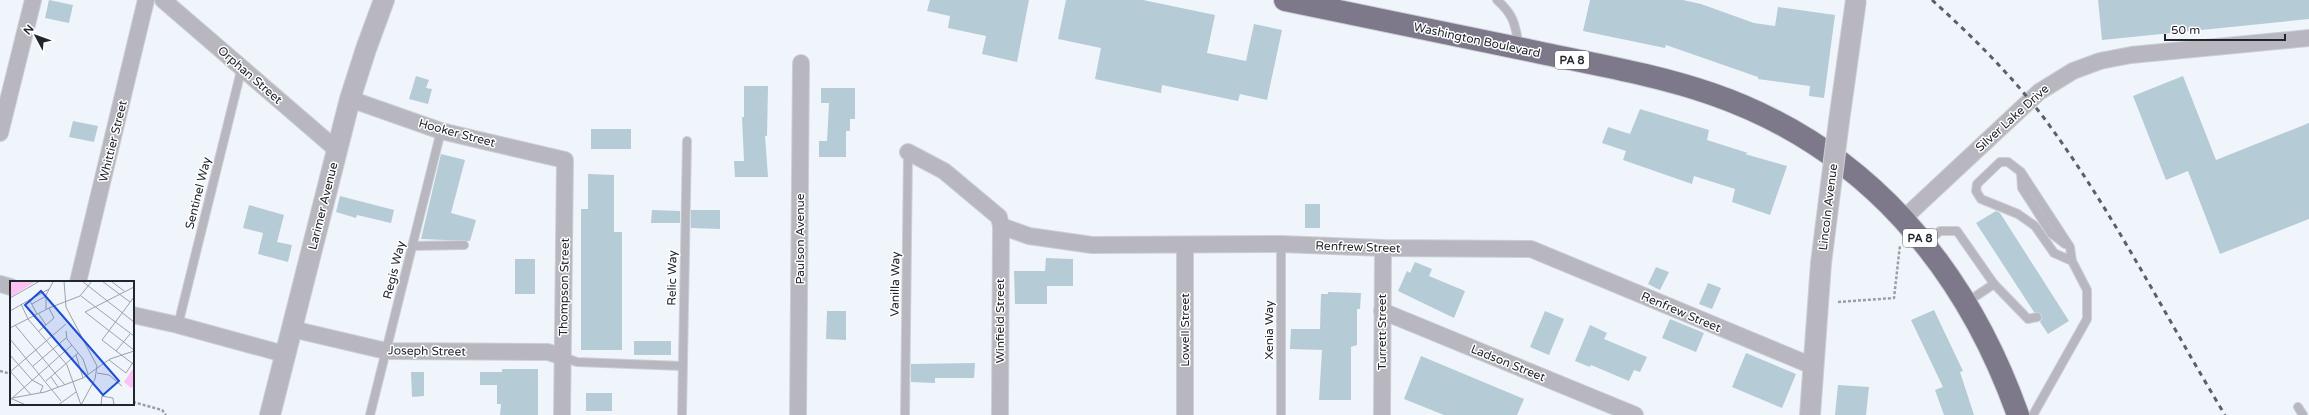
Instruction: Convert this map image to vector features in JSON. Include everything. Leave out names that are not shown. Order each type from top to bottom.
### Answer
[{"type":"highway","name":"Washington Boulevard","points":[[1285,0],[1651,76],[1714,95],[1746,108],[1776,123],[1831,156],[1870,187],[1903,219],[1925,244],[1967,302],[1996,357],[2018,415]]},
{"type":"street","points":[[0,133],[33,0]]},
{"type":"street","name":"Whittier Street","points":[[78,281],[146,0]]},
{"type":"street","name":"Orphan Street","points":[[163,0],[337,150]]},
{"type":"street","name":"Larimer Avenue","points":[[270,415],[284,354],[292,329],[350,99],[384,0]]},
{"type":"street","name":"Lincoln Avenue","points":[[1810,415],[1815,367],[1821,263],[1856,0]]},
{"type":"street","name":"Silver Lake Drive","points":[[1903,219],[2040,92],[2073,71],[2100,61],[2123,56],[2309,38]]},
{"type":"street","name":"Paulson Avenue","points":[[798,415],[801,63]]},
{"type":"street","name":"Hooker Street","points":[[350,99],[441,131],[565,160]]},
{"type":"street","points":[[908,152],[944,171],[999,217],[1001,226]]},
{"type":"street","name":"Thompson Street","points":[[562,415],[565,160]]},
{"type":"street","name":"Renfrew Street","points":[[1001,226],[1029,236],[1092,245],[1184,246],[1281,244],[1383,248],[1531,249],[1815,367]]},
{"type":"street","name":"Winfield Street","points":[[1000,415],[1001,226]]},
{"type":"street","name":"Lowell Street","points":[[1184,246],[1185,415]]},
{"type":"street","name":"Turrett Street","points":[[1382,415],[1383,248]]},
{"type":"street","points":[[0,284],[10,287]]},
{"type":"street","name":"Ladson Street","points":[[1382,311],[1634,415]]},
{"type":"street","points":[[134,315],[178,325],[284,354]]},
{"type":"street","name":"Joseph Street","points":[[292,329],[386,351],[548,352],[563,357]]},
{"type":"lane","points":[[1497,0],[1510,12],[1515,25],[1520,49]]},
{"type":"lane","name":"Sentinel Way","points":[[178,325],[242,67]]},
{"type":"lane","name":"Regis Way","points":[[370,415],[441,131]]},
{"type":"lane","name":"Relic Way","points":[[682,415],[686,141]]},
{"type":"lane","name":"Vanilla Way","points":[[905,415],[908,152]]},
{"type":"lane","points":[[2033,415],[2088,319],[2087,290],[2072,261],[2070,248],[2051,233],[2022,188],[2022,172],[2008,162],[2000,162],[1976,184],[1976,191],[1981,199],[2018,214],[2035,226],[2054,253],[2072,261]]},
{"type":"lane","points":[[1925,244],[1940,231],[1957,231],[1994,284],[2028,319],[2037,317]]},
{"type":"lane","name":"Xenia Way","points":[[1281,244],[1281,415]]},
{"type":"lane","points":[[412,246],[464,245]]},
{"type":"lane","points":[[1967,302],[1994,284]]},
{"type":"lane","points":[[563,357],[577,362],[682,366]]},
{"type":"lane","points":[[2298,407],[2303,415]]},
{"type":"path","points":[[1838,302],[1894,298],[1903,219]]},
{"type":"path","points":[[0,371],[10,374]]},
{"type":"path","points":[[134,402],[162,410],[166,415]]},
{"type":"building","points":[[49,0],[73,5],[69,23],[45,18]]},
{"type":"building","points":[[930,0],[1029,0],[1017,62],[982,54],[986,36],[948,28],[950,16],[927,11]]},
{"type":"building","points":[[1066,0],[1143,0],[1215,15],[1207,53],[1246,61],[1254,24],[1282,30],[1267,100],[1240,94],[1238,101],[1162,85],[1161,93],[1095,79],[1101,48],[1058,39]]},
{"type":"building","points":[[1590,0],[1683,0],[1701,4],[1754,23],[1775,26],[1778,7],[1835,15],[1824,98],[1809,96],[1810,86],[1758,79],[1758,77],[1666,45],[1665,48],[1583,31]]},
{"type":"building","points":[[2098,0],[2309,0],[2309,19],[2102,40]]},
{"type":"building","points":[[416,76],[429,80],[426,88],[432,89],[428,104],[409,99]]},
{"type":"building","points":[[2183,76],[2216,160],[2309,123],[2309,219],[2220,254],[2188,171],[2166,180],[2133,96]]},
{"type":"building","points":[[744,86],[768,86],[767,136],[765,136],[768,177],[735,177],[734,161],[744,161],[742,117],[744,117]]},
{"type":"building","points":[[821,88],[855,88],[855,119],[850,119],[850,131],[846,131],[846,157],[819,157],[819,141],[827,141],[829,103],[821,103]]},
{"type":"building","points":[[1640,109],[1709,130],[1707,140],[1748,153],[1745,154],[1787,166],[1770,215],[1732,202],[1735,189],[1694,176],[1692,184],[1623,160],[1626,151],[1602,143],[1608,127],[1630,134]]},
{"type":"building","points":[[73,121],[98,126],[94,142],[69,137]]},
{"type":"building","points":[[591,129],[631,129],[631,149],[591,149]]},
{"type":"building","points":[[441,154],[465,160],[451,213],[476,220],[470,241],[421,239]]},
{"type":"building","points":[[588,174],[614,175],[614,232],[622,232],[622,350],[581,350],[581,209],[588,209]]},
{"type":"building","points":[[340,196],[394,210],[391,223],[357,215],[356,218],[336,212]]},
{"type":"building","points":[[1305,204],[1320,204],[1320,228],[1305,228]]},
{"type":"building","points":[[249,205],[284,215],[277,242],[292,245],[288,262],[258,254],[263,233],[243,228]]},
{"type":"building","points":[[652,210],[680,211],[680,223],[651,223]]},
{"type":"building","points":[[691,210],[720,210],[720,229],[691,228]]},
{"type":"building","points":[[1996,211],[2000,213],[2069,321],[2048,334],[2040,322],[2042,318],[2041,314],[2034,312],[1976,223]]},
{"type":"building","points":[[1046,258],[1073,259],[1073,286],[1047,286],[1047,304],[1015,304],[1014,271],[1045,271]]},
{"type":"building","points":[[515,259],[535,259],[535,294],[515,294]]},
{"type":"building","points":[[1415,262],[1432,269],[1429,276],[1465,291],[1454,318],[1398,291],[1407,271],[1410,273]]},
{"type":"building","points":[[1656,267],[1669,272],[1660,290],[1648,284]]},
{"type":"building","points":[[1708,283],[1721,288],[1712,309],[1699,304]]},
{"type":"building","points":[[1328,292],[1361,293],[1360,309],[1357,309],[1357,345],[1351,347],[1351,400],[1319,400],[1322,350],[1290,349],[1291,329],[1320,329],[1321,294],[1328,294]]},
{"type":"building","points":[[1934,310],[1963,371],[1960,372],[1974,415],[1944,415],[1935,390],[1943,387],[1911,320]]},
{"type":"building","points":[[827,311],[846,311],[846,340],[826,339]]},
{"type":"building","points":[[1545,311],[1564,319],[1549,355],[1530,347]]},
{"type":"building","points":[[1670,319],[1704,333],[1696,352],[1662,338]]},
{"type":"building","points":[[1590,325],[1607,333],[1604,339],[1647,357],[1640,372],[1634,370],[1629,381],[1591,365],[1590,367],[1575,361]]},
{"type":"building","points":[[634,341],[671,341],[671,355],[634,355]]},
{"type":"building","points":[[1746,353],[1796,374],[1782,408],[1732,387]]},
{"type":"building","points":[[1421,356],[1524,399],[1517,415],[1444,415],[1404,399]]},
{"type":"building","points":[[975,363],[974,378],[935,378],[935,383],[911,382],[911,364]]},
{"type":"building","points":[[502,369],[538,369],[538,415],[500,415],[501,404],[497,404],[497,385],[480,385],[480,372],[502,372]]},
{"type":"building","points":[[411,372],[424,372],[424,396],[412,397]]},
{"type":"building","points":[[1838,385],[1869,387],[1866,415],[1835,415]]},
{"type":"building","points":[[586,393],[612,393],[612,411],[586,411]]},
{"type":"railway","points":[[1932,0],[2005,71],[2044,118],[2069,153],[2116,227],[2225,415]]}]
